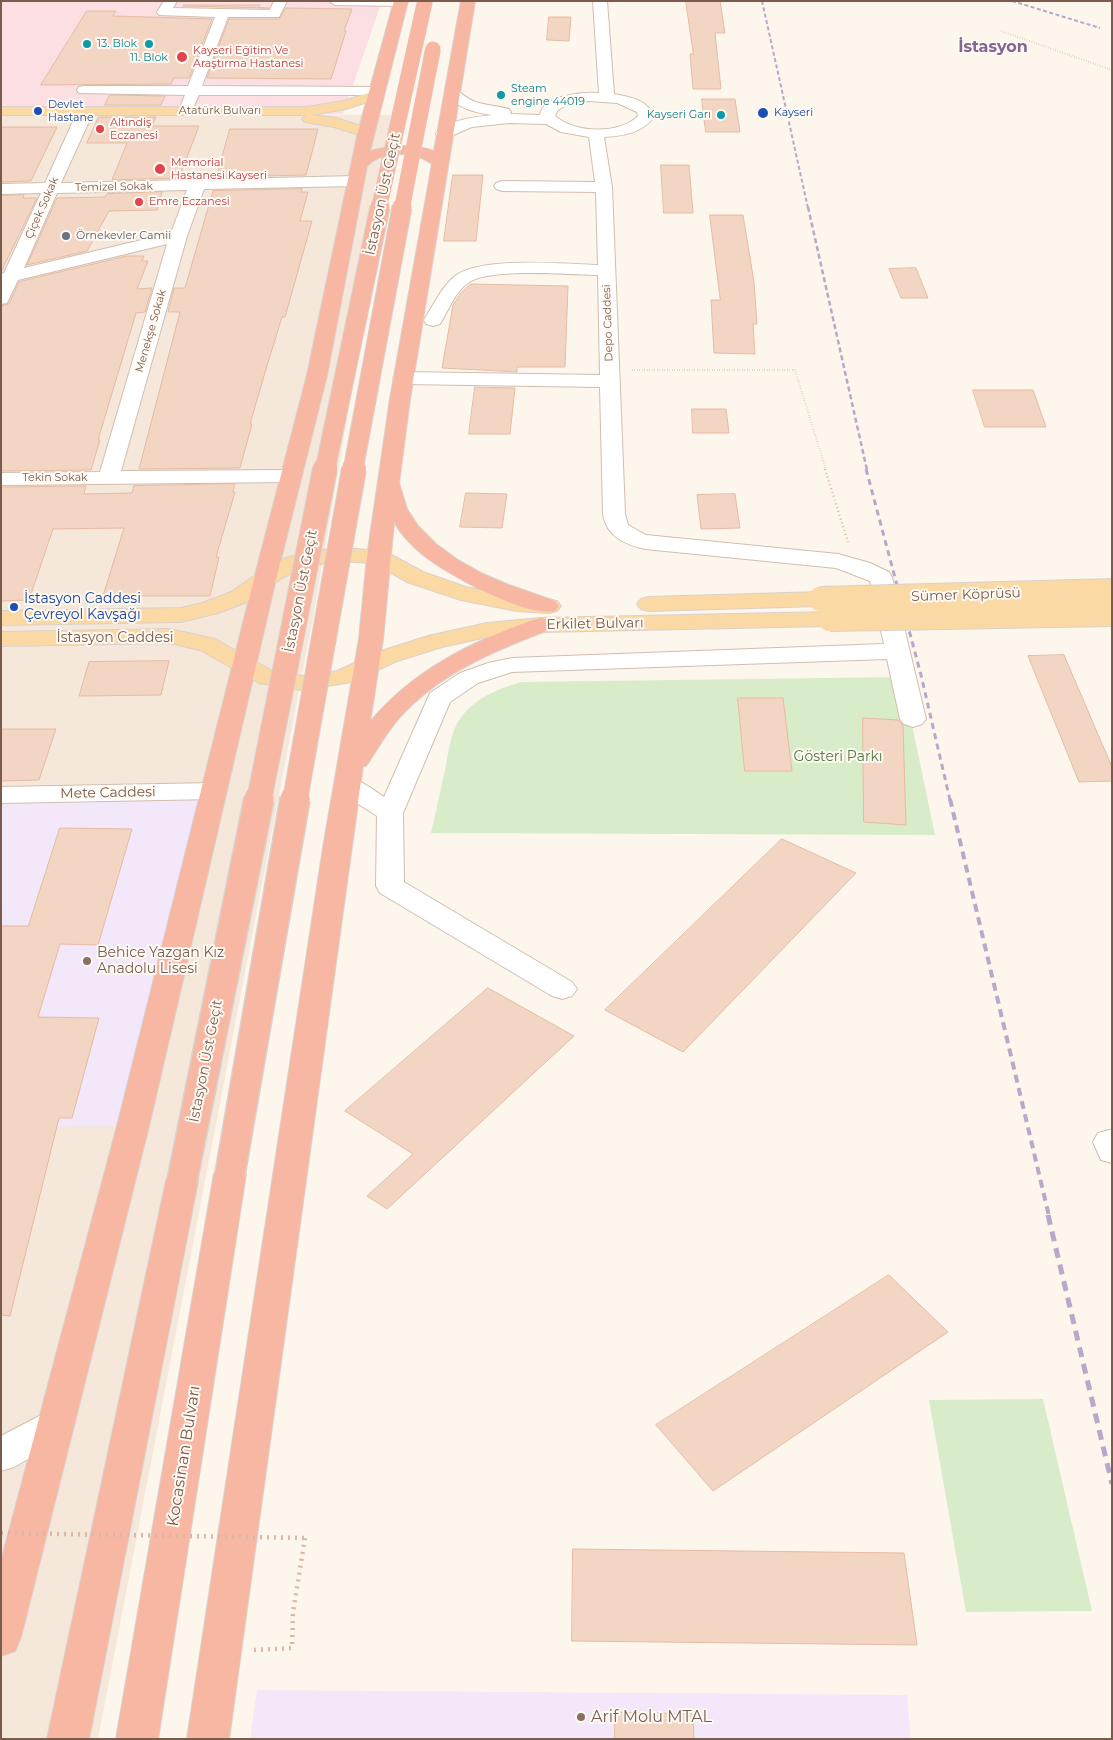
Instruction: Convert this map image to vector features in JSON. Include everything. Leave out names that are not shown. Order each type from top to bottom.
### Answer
[{"type":"highway","name":"İstasyon Üst Geçit","points":[[68,1739],[361,292],[425,1]]},
{"type":"highway","name":"İstasyon Üst Geçit","points":[[230,1174],[293,808],[372,373],[443,1]]},
{"type":"highway","points":[[208,1739],[366,666],[378,557],[403,378],[468,1]]},
{"type":"highway","points":[[1,1637],[135,1117],[264,580],[330,316],[366,132],[401,2]]},
{"type":"highway","points":[[383,65],[394,73],[415,77],[440,75],[456,67]]},
{"type":"highway","points":[[376,93],[386,87],[415,82],[438,85],[452,92]]},
{"type":"highway","points":[[366,132],[377,141],[400,145],[427,142],[444,134]]},
{"type":"highway","points":[[358,173],[371,156],[402,150],[434,155],[439,162]]},
{"type":"highway","points":[[389,475],[390,490],[403,520],[429,549],[447,563],[544,616]]},
{"type":"highway","points":[[347,785],[355,764],[370,738],[394,707],[413,690],[432,675],[466,655],[511,635],[544,616]]},
{"type":"highway","name":"Kocasinan Bulvarı","points":[[138,1739],[230,1174]]},
{"type":"main road","name":"Atatürk Bulvarı","points":[[1,110],[321,110],[346,105],[376,93]]},
{"type":"main road","name":"Atatürk Bulvarı","points":[[1,117],[308,119],[336,123],[366,132]]},
{"type":"main road","name":"İstasyon Caddesi","points":[[1,618],[181,615],[223,604],[253,588],[284,567],[310,558],[338,554],[378,557]]},
{"type":"main road","name":"Erkilet Bulvarı","points":[[378,557],[415,577],[461,593],[544,616]]},
{"type":"main road","name":"Sümer Köprüsü","points":[[825,609],[1112,591]]},
{"type":"main road","name":"Erkilet Bulvarı","points":[[366,666],[389,656],[436,641],[544,616],[825,609]]},
{"type":"main road","name":"Sümer Köprüsü","points":[[825,609],[1112,614]]},
{"type":"main road","name":"İstasyon Caddesi","points":[[1,639],[170,636],[207,644],[268,678],[301,683],[336,678],[366,666]]},
{"type":"street","points":[[171,1],[164,12],[274,14],[281,1]]},
{"type":"street","points":[[335,1],[401,2]]},
{"type":"street","points":[[600,1],[607,98]]},
{"type":"street","points":[[186,111],[223,13]]},
{"type":"street","points":[[84,90],[376,93]]},
{"type":"street","points":[[294,111],[301,91]]},
{"type":"street","points":[[452,92],[461,101],[486,110],[549,115],[566,129],[596,133],[626,130],[639,124],[646,117],[646,113],[639,106],[626,101],[607,98],[570,100],[556,104],[549,115]]},
{"type":"street","points":[[444,134],[462,126],[484,120],[549,115]]},
{"type":"street","name":"Çiçek Sokak","points":[[1,299],[6,278],[51,189],[83,117]]},
{"type":"street","name":"Depo Caddesi","points":[[596,133],[604,186],[614,514],[616,526],[620,531],[635,540],[645,542],[838,562],[862,568],[881,577]]},
{"type":"street","name":"Temizel Sokak","points":[[1,189],[197,186],[358,173]]},
{"type":"street","name":"Menekşe Sokak","points":[[109,478],[178,236],[197,186]]},
{"type":"street","points":[[502,186],[604,186]]},
{"type":"street","points":[[6,278],[178,236]]},
{"type":"street","points":[[433,320],[460,281],[475,273],[496,270],[606,270]]},
{"type":"street","points":[[403,378],[610,375]]},
{"type":"street","name":"Tekin Sokak","points":[[1,479],[291,476]]},
{"type":"street","points":[[881,577],[913,718]]},
{"type":"street","points":[[562,989],[390,886],[390,814],[440,698],[458,684],[482,672],[512,665],[898,651]]},
{"type":"street","points":[[347,785],[390,814]]},
{"type":"street","name":"Mete Caddesi","points":[[1,795],[214,791]]},
{"type":"street","points":[[1112,1142],[1109,1142],[1112,1151]]},
{"type":"street","points":[[1,1455],[56,1425]]},
{"type":"path","points":[[1001,31],[1112,70]]},
{"type":"path","points":[[610,375],[796,370],[847,541],[881,577]]},
{"type":"path","points":[[1,1533],[305,1538],[294,1612],[292,1648],[222,1652]]},
{"type":"shaded area","name":"Kayseri Eğitim Ve Araştırma Hastanesi","points":[[1,1],[382,1],[343,114],[1,113]]},
{"type":"shaded area","points":[[1,113],[399,115],[313,618],[98,1739],[1,1739]]},
{"type":"shaded area","name":"Behice Yazgan Kız Anadolu Lisesi","points":[[214,791],[133,1126],[1,1127],[1,795]]},
{"type":"shaded area","name":"Arif Molu MTAL","points":[[257,1690],[907,1695],[911,1739],[250,1739]]},
{"type":"green space","name":"Gösteri Parkı","points":[[902,677],[935,835],[431,833],[449,746],[455,728],[467,710],[475,703],[512,685],[522,682]]},
{"type":"green space","points":[[1043,1399],[1092,1611],[966,1612],[929,1400]]},
{"type":"building","points":[[686,1],[720,1],[725,33],[715,33],[721,89],[693,89],[690,54],[693,54]]},
{"type":"building","points":[[184,5],[260,5],[259,8]]},
{"type":"building","points":[[286,8],[352,9],[331,79],[207,78],[229,19],[279,19]]},
{"type":"building","points":[[87,11],[116,11],[113,16],[212,19],[189,78],[174,78],[171,84],[41,85]]},
{"type":"building","points":[[549,17],[571,17],[569,41],[547,40]]},
{"type":"building","points":[[110,95],[165,96],[161,105],[105,105]]},
{"type":"building","name":"Kayseri Garı","points":[[702,99],[735,99],[740,132],[706,132]]},
{"type":"building","points":[[99,117],[156,117],[152,126],[199,126],[179,178],[112,180],[127,143],[87,143]]},
{"type":"building","points":[[1,127],[57,127],[31,181],[1,182]]},
{"type":"building","points":[[230,129],[318,129],[306,175],[217,177]]},
{"type":"building","points":[[661,165],[689,165],[693,213],[664,213]]},
{"type":"building","points":[[453,175],[483,175],[476,241],[444,241]]},
{"type":"building","points":[[302,189],[301,192],[308,192],[300,221],[312,221],[285,317],[282,317],[266,369],[250,424],[252,424],[240,468],[139,469],[180,312],[168,312],[174,288],[185,288],[213,191]]},
{"type":"building","points":[[162,192],[157,210],[109,211],[87,251],[27,265],[57,198],[105,197],[107,194]]},
{"type":"building","points":[[24,195],[23,198],[37,198],[1,272],[1,196]]},
{"type":"building","points":[[710,215],[743,215],[754,282],[757,324],[753,324],[755,354],[714,353],[711,300],[720,300]]},
{"type":"building","points":[[127,256],[144,256],[142,261],[148,261],[137,289],[152,288],[145,312],[136,313],[98,440],[100,440],[91,470],[1,471],[1,306],[9,304],[19,282]]},
{"type":"building","points":[[916,268],[928,298],[901,298],[889,269]]},
{"type":"building","points":[[471,284],[568,286],[565,367],[517,367],[517,372],[442,368],[453,305],[461,293]]},
{"type":"building","points":[[475,387],[515,388],[510,434],[469,434]]},
{"type":"building","points":[[973,390],[1033,390],[1046,427],[985,427]]},
{"type":"building","points":[[692,409],[726,409],[729,433],[693,433]]},
{"type":"building","points":[[235,484],[233,492],[235,492],[216,557],[219,557],[210,596],[103,596],[124,528],[53,529],[29,600],[1,601],[1,487],[86,486],[84,494],[132,493],[134,486]]},
{"type":"building","points":[[466,493],[507,494],[502,528],[460,527]]},
{"type":"building","points":[[735,494],[740,528],[701,529],[697,495]]},
{"type":"building","points":[[1064,655],[1112,767],[1112,781],[1079,782],[1028,656]]},
{"type":"building","points":[[169,661],[161,695],[79,696],[89,662]]},
{"type":"building","points":[[738,698],[783,698],[792,771],[745,771]]},
{"type":"building","points":[[863,718],[898,720],[903,725],[906,825],[864,822]]},
{"type":"building","points":[[1,729],[56,729],[39,780],[1,781]]},
{"type":"building","points":[[60,828],[132,829],[98,945],[60,944],[38,1017],[99,1018],[72,1118],[59,1118],[10,1316],[1,1315],[1,926],[28,926]]},
{"type":"building","points":[[782,839],[856,873],[683,1052],[605,1010]]},
{"type":"building","points":[[488,988],[574,1036],[387,1209],[367,1196],[413,1154],[345,1111]]},
{"type":"building","points":[[889,1275],[948,1332],[713,1491],[656,1425]]},
{"type":"building","points":[[573,1549],[904,1553],[917,1645],[572,1641]]},
{"type":"building","points":[[615,1712],[693,1714],[694,1739],[615,1739]]},
{"type":"railway","points":[[762,1],[808,208]]},
{"type":"railway","points":[[1012,1],[1100,28]]},
{"type":"railway","points":[[808,207],[867,470]]},
{"type":"railway","points":[[866,469],[921,675],[950,800]]},
{"type":"railway","points":[[950,799],[1049,1216]]},
{"type":"railway","points":[[1048,1215],[1112,1484]]},
{"type":"place","name":"13. Blok","points":[[87,44]]},
{"type":"place","name":"11. Blok","points":[[149,44]]},
{"type":"place","name":"Kayseri Eğitim Ve Araştırma Hastanesi","points":[[182,57]]},
{"type":"place","name":"Steam engine 44019","points":[[501,95]]},
{"type":"place","name":"Devlet Hastane","points":[[38,111]]},
{"type":"place","name":"Kayseri","points":[[763,113]]},
{"type":"place","name":"Kayseri Garı","points":[[721,115]]},
{"type":"place","name":"Altındiş Eczanesi","points":[[100,129]]},
{"type":"place","name":"Memorial Hastanesi Kayseri","points":[[160,169]]},
{"type":"place","name":"Emre Eczanesi","points":[[139,202]]},
{"type":"place","name":"Örnekevler Camii","points":[[66,236]]},
{"type":"place","name":"İstasyon Caddesi Çevreyol Kavşağı","points":[[14,607]]},
{"type":"place","name":"Behice Yazgan Kız Anadolu Lisesi","points":[[87,961]]},
{"type":"place","name":"Arif Molu MTAL","points":[[581,1717]]},
{"type":"district","name":"İstasyon","points":[[993,47]]}]
